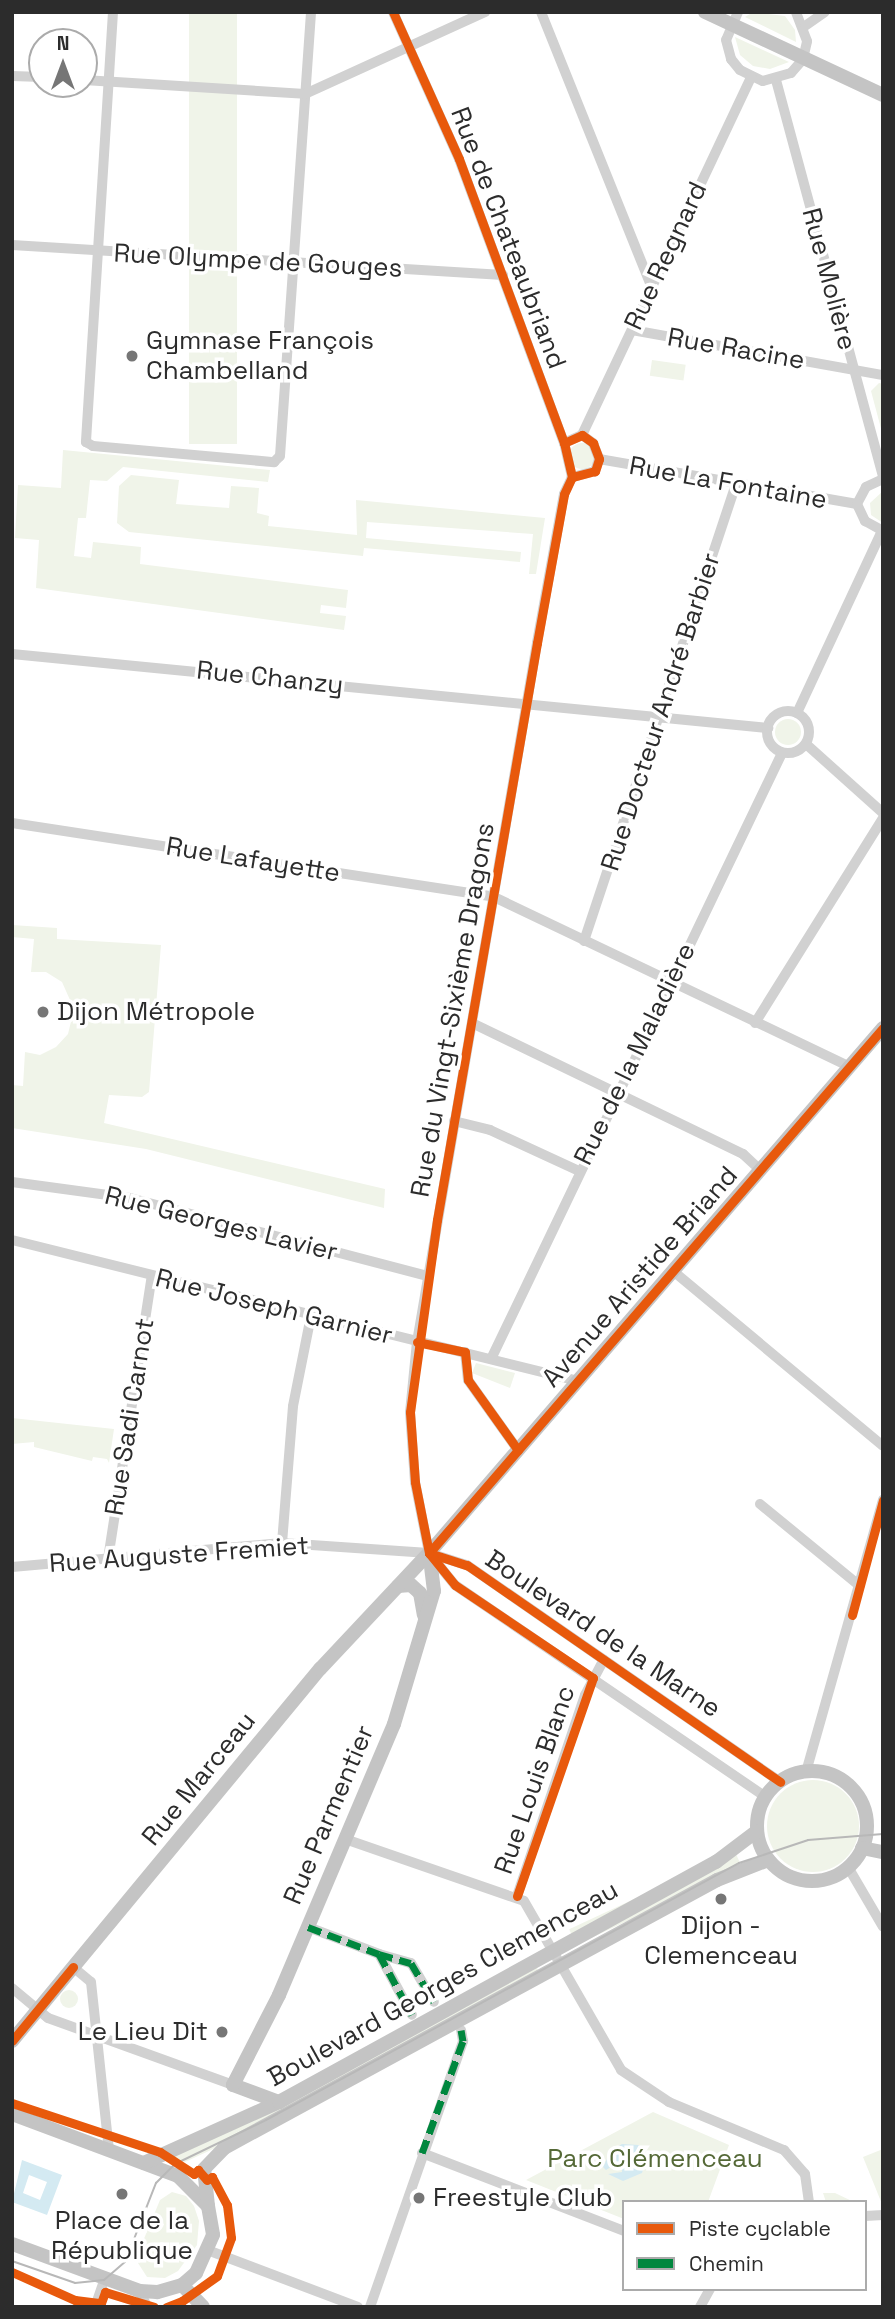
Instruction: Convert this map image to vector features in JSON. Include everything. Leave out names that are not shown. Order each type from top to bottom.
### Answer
[{"type":"main road","points":[[705,12],[734,18],[803,59],[883,96]]},
{"type":"main road","name":"Avenue Aristide Briand","points":[[429,1553],[883,1028]]},
{"type":"main road","name":"Rue Marceau","points":[[12,2041],[191,1830],[320,1669],[429,1553]]},
{"type":"main road","name":"Rue Parmentier","points":[[233,2085],[254,2048],[308,1927],[394,1724],[434,1591],[429,1553]]},
{"type":"main road","points":[[398,1586],[411,1585],[420,1593],[425,1608],[423,1622]]},
{"type":"main road","points":[[806,1772],[837,1778],[853,1791],[866,1819],[862,1848],[848,1867],[833,1877],[807,1881],[781,1872],[768,1860],[757,1831],[766,1797],[780,1782],[806,1772]]},
{"type":"main road","name":"Boulevard Georges Clemenceau","points":[[144,2163],[279,2102],[554,1948],[716,1862],[757,1831]]},
{"type":"main road","points":[[862,1848],[883,1852]]},
{"type":"main road","name":"Boulevard Georges Clemenceau","points":[[208,2206],[203,2175],[215,2154],[564,1967],[717,1880],[768,1860]]},
{"type":"main road","points":[[233,2085],[279,2102]]},
{"type":"main road","points":[[12,2115],[144,2163],[190,2183],[208,2206],[213,2235],[210,2251],[182,2285],[140,2291],[12,2244]]},
{"type":"main road","points":[[182,2285],[203,2307]]},
{"type":"street","points":[[113,12],[86,442],[93,446],[274,462],[280,456],[311,12]]},
{"type":"street","name":"Rue de Chateaubriand","points":[[393,12],[411,48],[503,275],[564,443],[572,477]]},
{"type":"street","points":[[98,81],[305,94],[485,12]]},
{"type":"street","points":[[541,12],[651,286]]},
{"type":"street","points":[[734,18],[726,40],[731,59],[751,78],[776,80],[791,73],[803,59],[805,26],[796,12]]},
{"type":"street","points":[[805,26],[825,12]]},
{"type":"street","name":"Rue Regnard","points":[[582,435],[751,78]]},
{"type":"street","name":"Rue Molière","points":[[776,80],[883,478]]},
{"type":"street","name":"Rue Olympe de Gouges","points":[[12,245],[503,275]]},
{"type":"street","name":"Rue Racine","points":[[632,330],[883,375]]},
{"type":"street","points":[[564,443],[582,435],[593,443],[599,459],[594,471],[572,477]]},
{"type":"street","name":"Rue La Fontaine","points":[[599,459],[857,504]]},
{"type":"street","name":"Rue du Vingt-Sixième Dragons","points":[[429,1553],[410,1440],[416,1342],[564,495],[572,477]]},
{"type":"street","points":[[797,713],[882,531],[865,521],[857,504],[866,486],[883,478]]},
{"type":"street","name":"Rue Docteur André Barbier","points":[[584,940],[661,719],[736,484]]},
{"type":"street","name":"Rue Chanzy","points":[[12,654],[768,728]]},
{"type":"street","points":[[797,713],[808,726],[806,744],[795,752],[782,752],[771,744],[768,728],[777,715],[797,713]]},
{"type":"street","points":[[806,744],[883,813]]},
{"type":"street","name":"Rue de la Maladière","points":[[492,1357],[616,1092],[782,752]]},
{"type":"street","points":[[755,1023],[883,818]]},
{"type":"street","name":"Rue Lafayette","points":[[12,823],[494,897],[849,1066]]},
{"type":"street","points":[[472,1023],[743,1154],[760,1170]]},
{"type":"street","points":[[454,1121],[490,1130],[579,1171]]},
{"type":"street","name":"Rue Georges Lavier","points":[[12,1182],[130,1198],[428,1276]]},
{"type":"street","name":"Rue Joseph Garnier","points":[[12,1241],[416,1342],[492,1357],[578,1381]]},
{"type":"street","points":[[673,1271],[883,1446]]},
{"type":"street","name":"Rue Sadi Carnot","points":[[108,1559],[152,1276]]},
{"type":"street","points":[[282,1542],[293,1406],[311,1316]]},
{"type":"street","points":[[465,1352],[468,1380],[518,1450]]},
{"type":"street","points":[[806,1772],[883,1500]]},
{"type":"street","points":[[760,1504],[860,1587]]},
{"type":"street","name":"Rue Auguste Fremiet","points":[[12,1567],[282,1542],[429,1553]]},
{"type":"street","name":"Boulevard de la Marne","points":[[429,1553],[467,1565],[780,1782]]},
{"type":"street","name":"Boulevard de la Marne","points":[[429,1553],[455,1585],[766,1797]]},
{"type":"street","name":"Boulevard de la Marne","points":[[593,1678],[604,1660]]},
{"type":"street","name":"Rue Louis Blanc","points":[[517,1896],[593,1678]]},
{"type":"street","points":[[345,1839],[517,1896],[530,1908],[554,1948],[621,2070],[669,2102],[784,2150],[806,2174],[809,2200]]},
{"type":"street","points":[[848,1867],[883,1927]]},
{"type":"street","points":[[308,1927],[411,1964],[434,2002]]},
{"type":"street","points":[[379,1954],[412,2015]]},
{"type":"street","points":[[73,1967],[91,1982],[109,2150]]},
{"type":"street","points":[[12,1988],[37,2011],[98,2037],[233,2085]]},
{"type":"street","points":[[370,2307],[463,2041],[461,2030]]},
{"type":"street","points":[[422,2153],[622,2230]]},
{"type":"street","points":[[210,2251],[358,2307]]},
{"type":"street","points":[[95,2307],[105,2278]]},
{"type":"street","points":[[140,2291],[147,2307]]},
{"type":"street","points":[[700,2307],[709,2291]]},
{"type":"green space","points":[[189,12],[237,12],[237,444],[189,444]]},
{"type":"green space","points":[[753,12],[785,16],[795,30],[796,42],[745,17]]},
{"type":"green space","points":[[735,37],[789,62],[770,69],[753,66],[740,55]]},
{"type":"green space","points":[[652,360],[686,365],[683,381],[650,376]]},
{"type":"green space","points":[[879,383],[883,384],[883,436],[871,391]]},
{"type":"green space","points":[[582,443],[591,447],[595,456],[591,465],[582,469],[573,465],[569,456],[573,447]]},
{"type":"green space","points":[[63,450],[270,470],[268,482],[123,467],[107,481],[90,480],[86,518],[78,518],[74,556],[91,558],[93,542],[141,547],[140,564],[348,590],[346,608],[321,605],[320,613],[346,616],[344,630],[36,588],[39,540],[15,538],[18,485],[61,488]]},
{"type":"green space","points":[[131,475],[179,480],[176,504],[229,508],[231,486],[259,488],[257,513],[269,516],[268,526],[357,535],[356,500],[545,518],[536,574],[529,574],[533,534],[367,522],[366,538],[521,552],[520,562],[364,548],[363,556],[129,532],[117,523],[119,486]]},
{"type":"green space","points":[[883,491],[883,523],[871,515],[870,503]]},
{"type":"green space","points":[[788,719],[797,723],[801,732],[797,741],[788,745],[779,741],[775,732],[779,723]]},
{"type":"green space","points":[[12,925],[57,928],[57,939],[161,945],[149,1092],[142,1097],[109,1095],[104,1123],[385,1189],[384,1208],[146,1149],[12,1128],[12,1085],[23,1086],[25,1052],[40,1055],[56,1047],[68,1034],[74,1009],[62,982],[46,972],[31,972],[34,939],[12,937]]},
{"type":"green space","points":[[476,1363],[515,1373],[510,1388],[472,1373]]},
{"type":"green space","points":[[12,1418],[114,1429],[109,1463],[107,1459],[93,1457],[92,1461],[34,1447],[34,1442],[12,1444]]},
{"type":"green space","points":[[813,1780],[830,1784],[845,1794],[855,1809],[859,1826],[855,1843],[845,1858],[830,1868],[813,1872],[796,1868],[781,1858],[771,1843],[767,1826],[771,1809],[781,1794],[796,1784]]},
{"type":"green space","points":[[735,1852],[742,1867],[576,1945],[569,1929]]},
{"type":"green space","points":[[534,1962],[541,1976],[226,2143],[185,2162],[171,2156]]},
{"type":"green space","points":[[65,1990],[73,1990],[78,1999],[76,2006],[65,2008],[60,2003],[60,1995]]},
{"type":"green space","name":"Parc Clémenceau","points":[[653,2112],[729,2145],[709,2200],[622,2200],[622,2218],[526,2180]]},
{"type":"green space","points":[[883,2149],[883,2204],[882,2204],[863,2157]]},
{"type":"green space","points":[[172,2192],[186,2196],[194,2206],[199,2221],[197,2245],[178,2271],[165,2278],[147,2277],[138,2263],[141,2246],[160,2200]]},
{"type":"green space","points":[[823,2193],[835,2193],[850,2200],[825,2200]]},
{"type":"water","points":[[622,2144],[639,2145],[647,2157],[642,2173],[623,2181],[608,2174],[622,2172],[621,2161],[606,2170],[603,2167],[611,2151]]},
{"type":"water","points":[[22,2160],[62,2175],[47,2215],[12,2202]],"holes":[[[29,2175],[47,2182],[40,2200],[23,2193]]]},
{"type":"tram line","points":[[12,2261],[75,2283],[104,2280],[125,2262],[156,2183],[175,2164],[266,2120],[739,1863],[808,1840],[883,1834]]},
{"type":"marked path","points":[[308,1927],[379,1954],[412,2015]]},
{"type":"marked path","points":[[379,1954],[411,1963],[434,2002]]},
{"type":"marked path","points":[[422,2153],[463,2041],[461,2030]]},
{"type":"cycle path","points":[[393,12],[459,159],[564,443]]},
{"type":"cycle path","points":[[582,435],[593,443],[599,459],[595,471],[572,477],[564,443],[582,435]]},
{"type":"cycle path","points":[[517,1896],[593,1678],[455,1585],[429,1553],[415,1482],[410,1412],[437,1220],[564,494],[572,477]]},
{"type":"cycle path","points":[[429,1553],[883,1028]]},
{"type":"cycle path","points":[[417,1342],[465,1352],[468,1380],[518,1450]]},
{"type":"cycle path","points":[[852,1615],[883,1500]]},
{"type":"cycle path","points":[[429,1553],[467,1565],[780,1782]]},
{"type":"cycle path","points":[[12,2041],[73,1967]]},
{"type":"cycle path","points":[[12,2103],[160,2152],[194,2174],[198,2170],[207,2180],[212,2177],[227,2205],[231,2238],[217,2276],[182,2301],[166,2307]]},
{"type":"cycle path","points":[[12,2272],[75,2300],[101,2303],[105,2292],[154,2307]]},
{"type":"place","name":"Gymnase François Chambelland","points":[[132,356]]},
{"type":"place","name":"Dijon Métropole","points":[[43,1012]]},
{"type":"place","name":"Dijon - Clemenceau","points":[[721,1899]]},
{"type":"place","name":"Le Lieu Dit","points":[[222,2032]]},
{"type":"place","name":"Place de la République","points":[[122,2194]]},
{"type":"place","name":"Freestyle Club","points":[[419,2198]]}]
